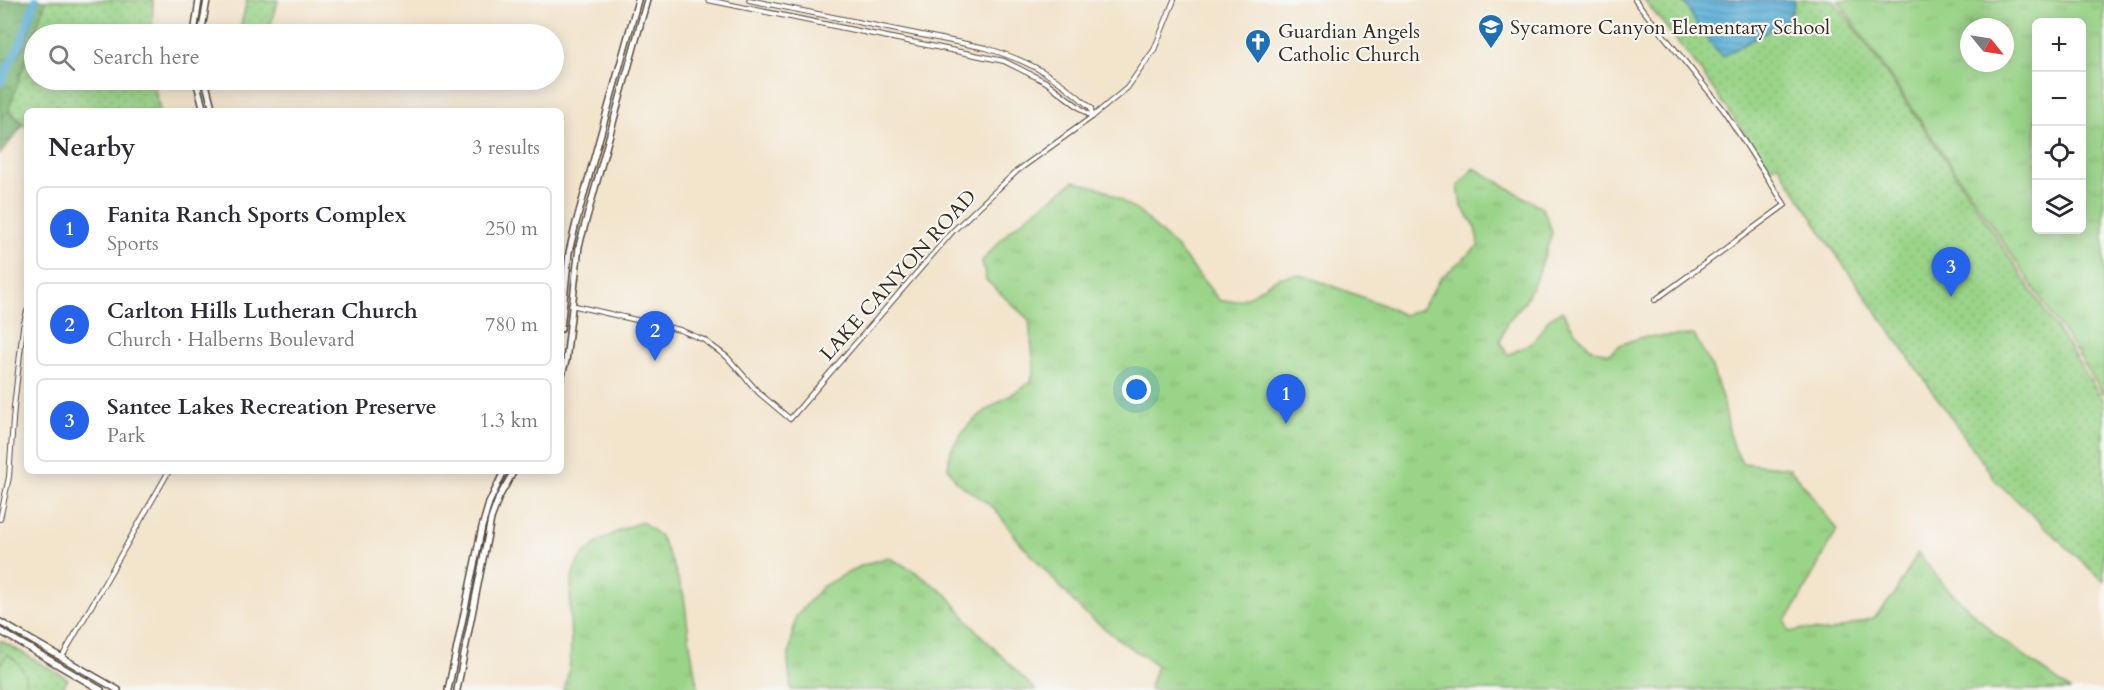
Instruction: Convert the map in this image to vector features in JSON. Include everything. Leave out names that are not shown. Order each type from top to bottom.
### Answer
[{"type":"main road","points":[[195,24],[199,0]]},
{"type":"main road","points":[[203,24],[207,0]]},
{"type":"main road","points":[[564,289],[576,223],[638,0]]},
{"type":"main road","points":[[564,368],[579,246],[647,0]]},
{"type":"main road","points":[[199,90],[203,108]]},
{"type":"main road","points":[[208,90],[212,108]]},
{"type":"main road","points":[[564,304],[572,305]]},
{"type":"main road","points":[[448,690],[482,527],[489,503],[503,474]]},
{"type":"main road","points":[[457,690],[491,519],[499,496],[512,474]]},
{"type":"main road","points":[[0,622],[62,657],[109,688],[118,690]]},
{"type":"main road","points":[[0,631],[101,690]]},
{"type":"street","points":[[708,0],[1004,61],[1046,82],[1092,117]]},
{"type":"street","points":[[749,0],[986,48],[1015,57],[1039,68],[1062,84],[1091,108],[1092,117]]},
{"type":"street","name":"LAKE CANYON ROAD","points":[[572,305],[680,330],[704,340],[727,357],[759,393],[790,419],[953,231],[1017,171],[1121,94],[1144,65],[1159,39],[1174,0]]},
{"type":"street","points":[[1635,0],[1723,109],[1785,205],[1655,300]]},
{"type":"street","points":[[0,519],[9,477],[14,407],[24,323]]},
{"type":"street","points":[[62,657],[167,474]]},
{"type":"green space","points":[[0,0],[33,0],[19,40],[0,75]]},
{"type":"green space","points":[[38,0],[50,0],[39,24],[31,24]]},
{"type":"green space","points":[[46,0],[153,0],[152,24],[38,24]]},
{"type":"green space","points":[[247,0],[278,0],[271,24],[241,24]]},
{"type":"green space","points":[[1644,0],[1833,0],[1852,24],[1947,162],[2104,401],[2104,582],[1996,481],[1830,246],[1778,164],[1769,168],[1694,62]]},
{"type":"green space","points":[[1838,0],[2104,0],[2104,394],[1988,219]]},
{"type":"green space","points":[[24,46],[24,65],[9,111],[23,125],[0,154],[0,85]]},
{"type":"green space","points":[[24,65],[24,90],[155,90],[159,108],[24,108],[24,125],[9,109]]},
{"type":"green space","points":[[1474,168],[1541,207],[1552,233],[1538,275],[1525,301],[1506,324],[1500,342],[1508,355],[1532,343],[1550,318],[1562,311],[1574,330],[1590,348],[1608,354],[1622,344],[1642,337],[1694,335],[1712,368],[1724,404],[1731,441],[1742,463],[1789,468],[1837,530],[1785,621],[1789,632],[1804,629],[1829,632],[1875,617],[1893,596],[1918,553],[1944,585],[1998,637],[2070,690],[1149,690],[1157,665],[1082,611],[1018,540],[995,509],[957,482],[948,468],[951,451],[967,427],[987,410],[1031,382],[1034,368],[1029,320],[986,280],[982,261],[1009,231],[1074,181],[1104,189],[1140,213],[1177,248],[1220,301],[1235,301],[1244,298],[1275,280],[1294,275],[1305,276],[1381,304],[1403,315],[1421,309],[1441,278],[1479,245],[1474,224],[1461,206],[1458,186]]},
{"type":"green space","points":[[642,522],[660,536],[684,596],[698,690],[563,690],[570,663],[570,595],[575,568],[595,545]]},
{"type":"green space","points":[[888,557],[914,571],[947,595],[975,629],[1035,690],[791,690],[788,660],[796,616],[823,586],[861,566]]},
{"type":"green space","points":[[0,640],[68,679],[61,690],[0,690]]},
{"type":"green space","points":[[7,654],[22,669],[26,690],[0,690],[0,665]]},
{"type":"water","points":[[1683,0],[1795,0],[1792,12],[1785,22],[1721,57],[1697,25]]},
{"type":"waterway","points":[[27,24],[35,0]]},
{"type":"waterway","points":[[0,83],[24,34]]},
{"type":"place","name":"Sycamore Canyon Elementary School","points":[[1491,50]]},
{"type":"place","name":"Guardian Angels Catholic Church","points":[[1258,65]]},
{"type":"place","name":"Santee Lakes Recreation Preserve","points":[[1951,297]]},
{"type":"place","name":"Carlton Hills Lutheran Church","points":[[655,361]]},
{"type":"place","name":"Fanita Ranch Sports Complex","points":[[1286,424]]}]
